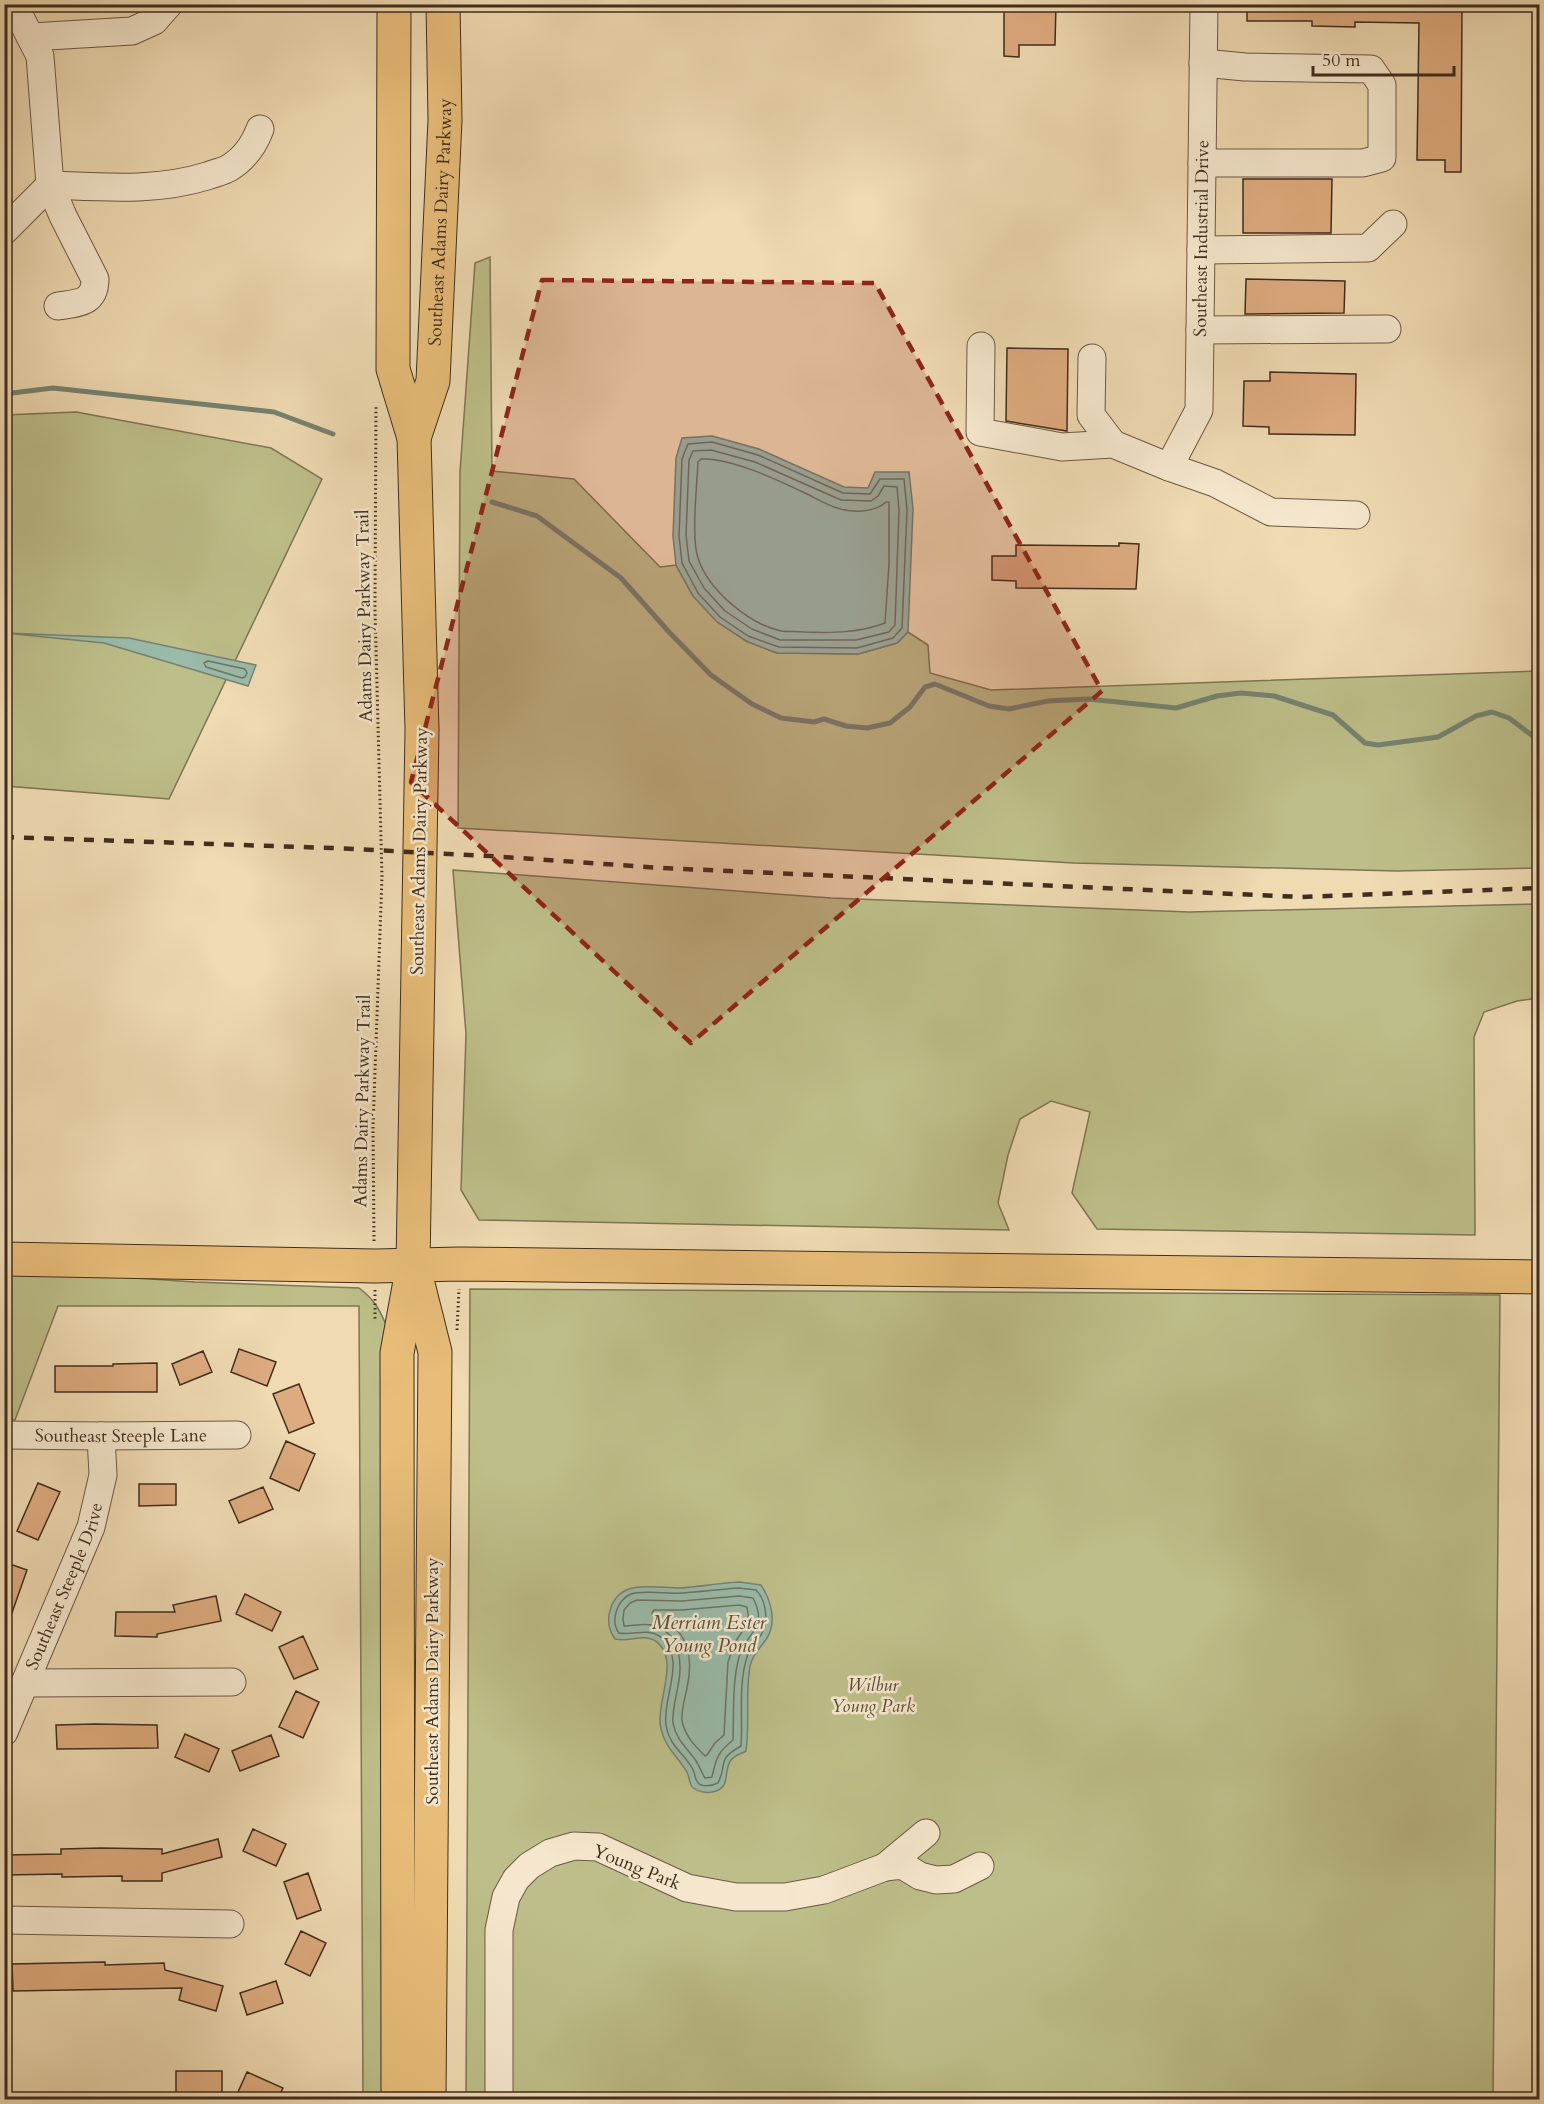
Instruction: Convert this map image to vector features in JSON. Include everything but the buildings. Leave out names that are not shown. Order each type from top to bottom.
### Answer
[{"type":"main road","name":"Southeast Adams Dairy Parkway","points":[[394,4],[393,369],[414,438],[422,730],[413,1265],[397,1353],[398,2100]]},
{"type":"main road","name":"Southeast Adams Dairy Parkway","points":[[414,438],[433,381],[444,120],[443,4]]},
{"type":"main road","points":[[4,1259],[1539,1277]]},
{"type":"main road","name":"Southeast Adams Dairy Parkway","points":[[413,1265],[435,1352],[429,2100]]},
{"type":"street","points":[[31,38],[132,31],[154,21],[169,4]]},
{"type":"street","name":"Southeast Industrial Drive","points":[[1169,467],[1199,410],[1204,4]]},
{"type":"street","points":[[4,10],[19,15],[40,56],[50,185],[95,279],[92,296],[80,303],[57,306]]},
{"type":"street","points":[[1202,163],[1363,163],[1382,158],[1382,85],[1371,69],[1245,67],[1203,63]]},
{"type":"street","points":[[4,231],[50,185],[153,186],[196,179],[228,169],[244,157],[256,140],[260,129]]},
{"type":"street","points":[[1201,250],[1368,248],[1393,224]]},
{"type":"street","points":[[1200,330],[1387,329]]},
{"type":"street","points":[[981,346],[980,432],[1062,447],[1113,444],[1215,483],[1271,513],[1356,515]]},
{"type":"street","points":[[1092,358],[1091,415],[1113,444]]},
{"type":"street","name":"Southeast Steeple Lane","points":[[4,1435],[237,1435]]},
{"type":"street","name":"Southeast Steeple Drive","points":[[4,1732],[91,1527],[103,1475],[101,1436]]},
{"type":"street","points":[[25,1683],[232,1682]]},
{"type":"street","points":[[885,1867],[926,1833]]},
{"type":"street","name":"Young Park","points":[[499,2100],[499,1930],[506,1897],[516,1879],[529,1866],[550,1853],[574,1846],[598,1848],[687,1888],[736,1897],[785,1897],[814,1892],[885,1867],[902,1865],[920,1876],[936,1880],[954,1879],[980,1866]]},
{"type":"street","points":[[4,1920],[230,1924]]},
{"type":"path","name":"Adams Dairy Parkway Trail","points":[[374,1226],[373,1127],[382,877],[375,609],[376,394]]},
{"type":"highlighted area","points":[[542,280],[875,283],[1102,691],[691,1043],[411,782]]},
{"type":"green space","points":[[490,257],[492,471],[574,479],[660,567],[676,565],[693,596],[746,641],[777,653],[858,654],[897,643],[908,632],[928,645],[930,673],[991,690],[1539,671],[1539,868],[1397,871],[1074,863],[458,828],[460,472],[475,263]]},
{"type":"green space","points":[[76,412],[271,448],[322,479],[169,799],[5,786],[4,415]]},
{"type":"green space","points":[[453,870],[831,898],[1189,912],[1539,904],[1539,998],[1517,1001],[1484,1012],[1474,1037],[1475,1235],[1097,1229],[1072,1193],[1090,1112],[1051,1101],[1020,1119],[1008,1155],[998,1203],[1009,1230],[479,1220],[461,1190],[466,1034]]},
{"type":"green space","points":[[5,1271],[195,1282],[359,1288],[373,1301],[387,1327],[388,2099],[363,2099],[359,1306],[58,1306],[15,1420],[5,1420]]},
{"type":"green space","name":"Wilbur Young Park","points":[[470,1289],[1500,1295],[1493,2099],[466,2100]]},
{"type":"water","points":[[712,436],[759,449],[844,487],[868,488],[875,472],[909,472],[913,509],[908,632],[897,643],[858,654],[777,653],[746,641],[717,622],[693,596],[676,565],[673,536],[676,458],[682,438]]},
{"type":"water","points":[[5,633],[129,638],[256,665],[248,686],[104,643]]},
{"type":"water","name":"Merriam Ester Young Pond","points":[[739,1582],[761,1585],[772,1611],[772,1625],[750,1666],[746,1751],[731,1760],[721,1789],[702,1792],[691,1785],[687,1772],[668,1746],[661,1729],[661,1708],[667,1673],[665,1652],[659,1644],[649,1638],[615,1639],[609,1625],[610,1611],[617,1598],[629,1589],[647,1586],[679,1588]]},
{"type":"waterway","points":[[4,394],[53,388],[274,412],[333,434]]},
{"type":"waterway","points":[[492,502],[537,516],[621,578],[711,675],[752,704],[781,718],[814,722],[824,719],[846,726],[867,728],[890,723],[910,707],[925,687],[935,684],[989,706],[1009,709],[1048,701],[1088,699],[1176,708],[1217,696],[1241,693],[1274,696],[1333,715],[1365,743],[1378,745],[1438,737],[1476,716],[1492,712],[1509,718],[1533,736],[1540,738]]},
{"type":"railway","points":[[4,837],[332,848],[662,868],[1301,897],[1540,888]]}]
